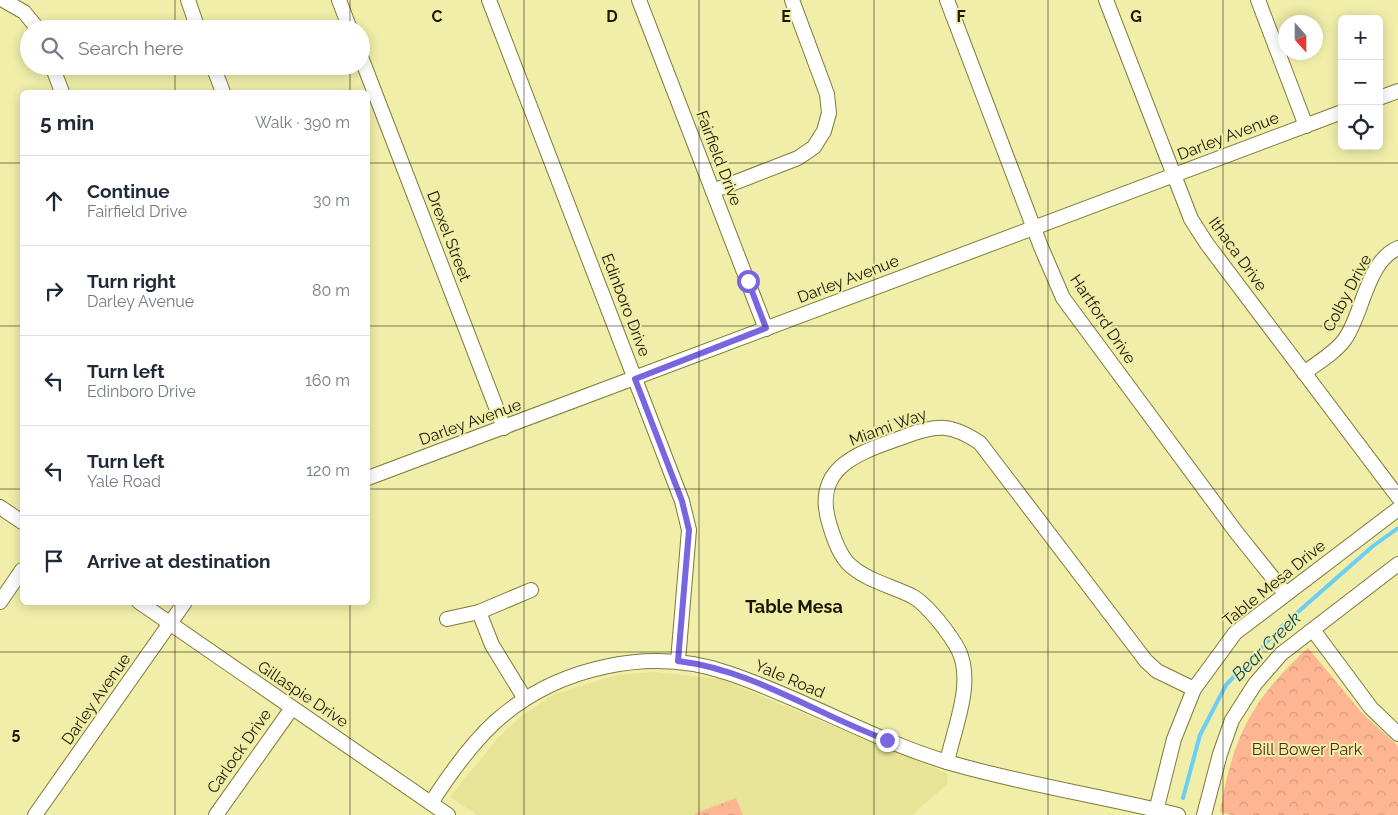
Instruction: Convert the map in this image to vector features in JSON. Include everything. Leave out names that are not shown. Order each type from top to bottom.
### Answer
[{"type":"street","points":[[3,0],[24,12],[31,20]]},
{"type":"street","points":[[188,0],[195,20]]},
{"type":"street","points":[[339,0],[347,20]]},
{"type":"street","name":"Edinboro Drive","points":[[489,0],[682,501],[689,530],[678,661]]},
{"type":"street","name":"Fairfield Drive","points":[[639,0],[766,328]]},
{"type":"street","points":[[713,191],[798,158],[814,147],[824,131],[829,113],[827,94],[792,0]]},
{"type":"street","name":"Hartford Drive","points":[[946,0],[1048,264],[1068,304],[1236,532],[1285,593]]},
{"type":"street","name":"Ithaca Drive","points":[[1106,0],[1191,219],[1207,244],[1398,497]]},
{"type":"street","points":[[1258,0],[1306,126]]},
{"type":"street","points":[[55,75],[61,90]]},
{"type":"street","points":[[216,75],[222,90]]},
{"type":"street","name":"Drexel Street","points":[[368,75],[504,428]]},
{"type":"street","points":[[1383,97],[1398,91]]},
{"type":"street","name":"Darley Avenue","points":[[370,475],[504,428],[1338,114]]},
{"type":"street","name":"Colby Drive","points":[[1304,373],[1345,339],[1368,285],[1384,258],[1398,248]]},
{"type":"street","name":"Miami Way","points":[[947,762],[964,687],[964,668],[958,650],[929,610],[914,597],[878,581],[851,566],[835,542],[827,519],[826,497],[830,481],[840,467],[853,456],[915,432],[934,427],[945,427],[964,432],[980,443],[1146,661],[1157,671],[1194,689]]},
{"type":"street","points":[[0,507],[20,521]]},
{"type":"street","name":"Table Mesa Drive","points":[[1155,813],[1174,739],[1194,689],[1235,633],[1285,593],[1398,509]]},
{"type":"street","points":[[1204,815],[1220,754],[1232,720],[1255,684],[1281,654],[1398,564]]},
{"type":"street","points":[[0,602],[20,573]]},
{"type":"street","points":[[447,619],[479,612],[531,590]]},
{"type":"street","name":"Gillaspie Drive","points":[[143,605],[448,815]]},
{"type":"street","name":"Darley Avenue","points":[[36,815],[183,605]]},
{"type":"street","points":[[479,612],[492,645],[525,699]]},
{"type":"street","points":[[1312,630],[1371,708],[1398,734]]},
{"type":"street","name":"Yale Road","points":[[431,803],[469,750],[495,722],[525,699],[561,680],[592,670],[637,662],[678,661],[726,672],[773,690],[878,737],[947,762],[1155,813],[1178,815]]},
{"type":"street","name":"Carlock Drive","points":[[216,815],[292,708]]},
{"type":"shaded area","points":[[654,672],[720,679],[948,774],[947,784],[912,815],[477,815],[450,797],[498,738],[520,717],[553,695],[615,675]]},
{"type":"green space","name":"Bill Bower Park","points":[[1308,648],[1363,714],[1398,746],[1398,815],[1232,815],[1220,812],[1231,762],[1248,721],[1272,685]]},
{"type":"green space","points":[[736,798],[743,815],[694,814]]},
{"type":"waterway","name":"Bear Creek","points":[[1183,798],[1200,735],[1226,685],[1282,626],[1373,546],[1398,528]]},
{"type":"district","name":"Table Mesa","points":[[794,606]]},
{"type":"route","points":[[748,281],[766,328],[635,379],[682,501],[689,530],[678,661],[726,672],[773,690],[887,740]]}]
